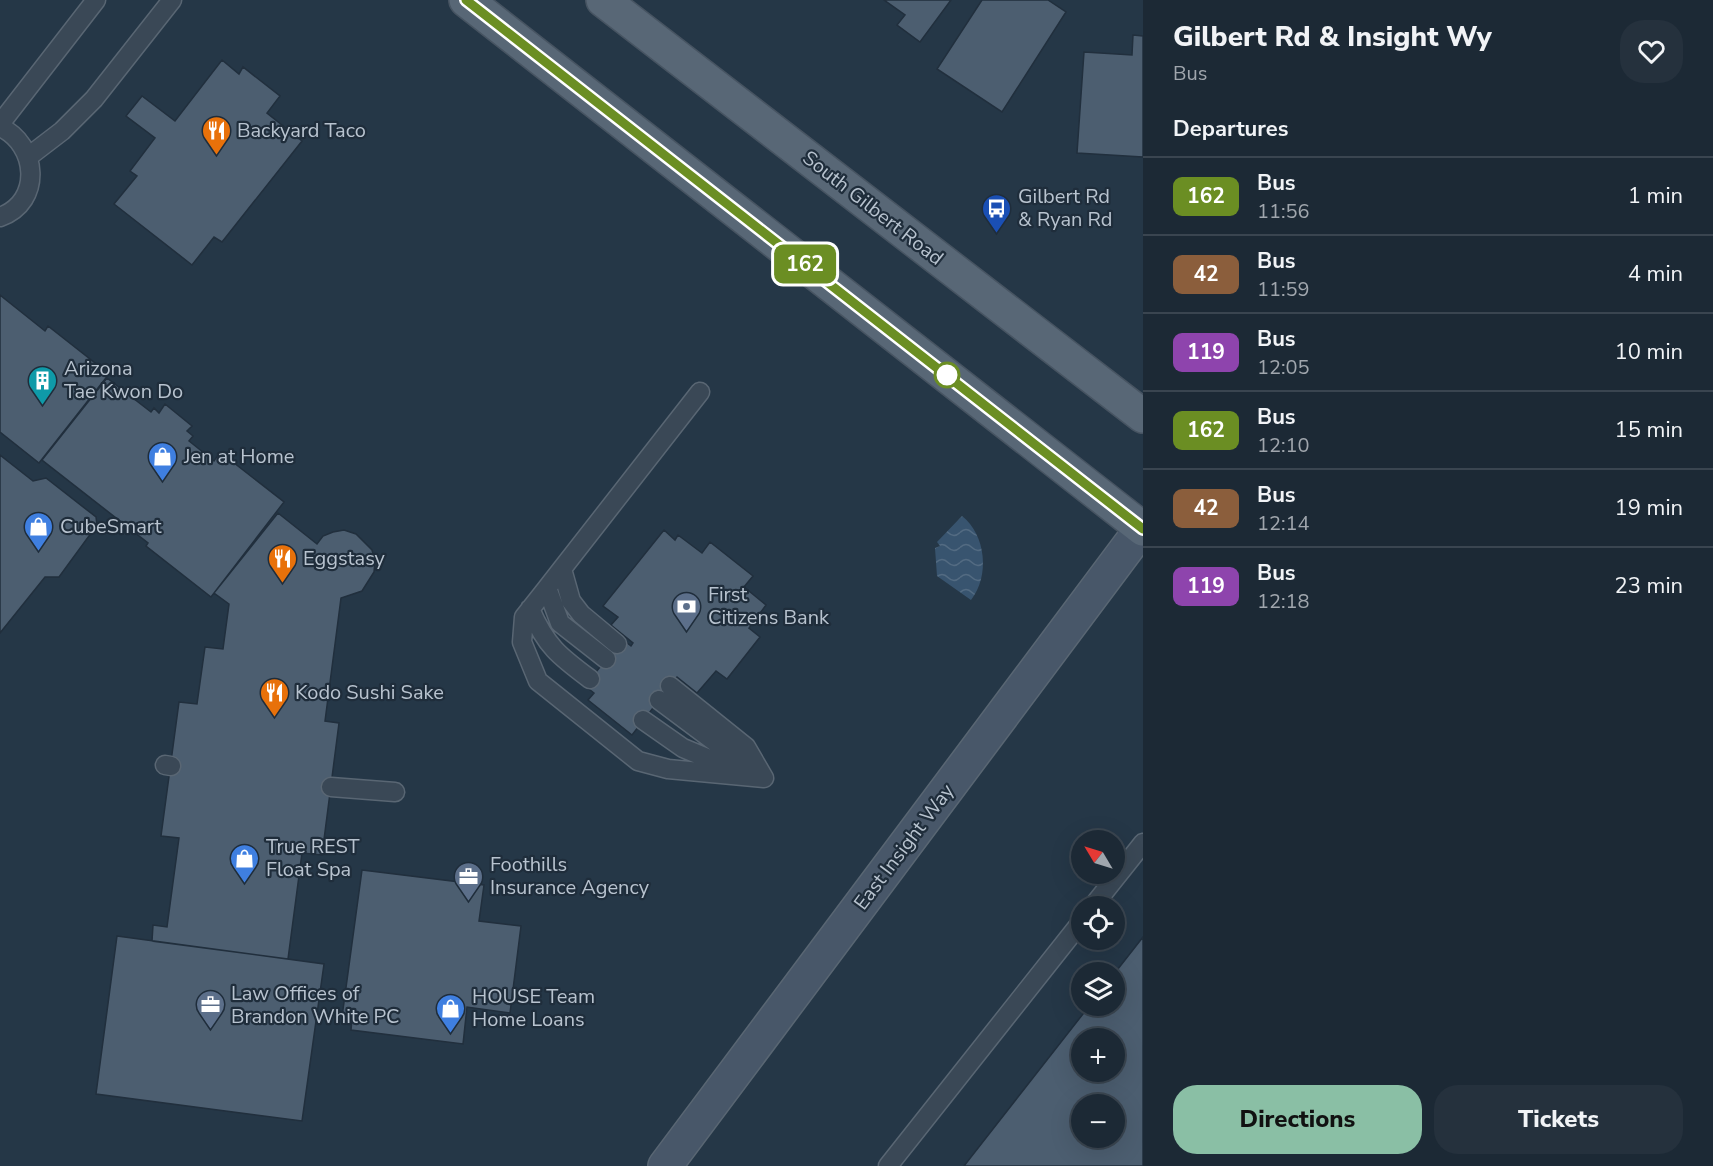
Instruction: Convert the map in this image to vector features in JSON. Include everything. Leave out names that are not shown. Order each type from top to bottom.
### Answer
[{"type":"main road","points":[[466,0],[1143,528]]},
{"type":"main road","name":"South Gilbert Road","points":[[603,0],[1143,416]]},
{"type":"street","name":"East Insight Way","points":[[664,1166],[1143,528]]},
{"type":"lane","points":[[0,217],[18,206],[27,192],[31,178],[28,157],[16,136],[0,126],[96,0]]},
{"type":"lane","points":[[28,157],[62,131],[94,99],[172,0]]},
{"type":"lane","points":[[700,392],[524,617],[522,642],[538,681],[638,762],[668,769],[764,778]]},
{"type":"lane","points":[[547,588],[560,623],[612,652],[571,601],[562,569]]},
{"type":"lane","points":[[531,609],[542,636],[566,661],[590,679]]},
{"type":"lane","points":[[665,693],[764,778]]},
{"type":"lane","points":[[643,720],[683,748],[711,762],[764,778]]},
{"type":"lane","points":[[331,787],[395,792]]},
{"type":"lane","points":[[1101,896],[1143,843]]},
{"type":"lane","points":[[888,1166],[1071,935]]},
{"type":"water","points":[[962,516],[976,534],[983,556],[981,579],[971,600],[937,576],[935,548],[940,546],[937,542]]},
{"type":"building","points":[[884,0],[951,0],[920,42],[897,25],[905,15]]},
{"type":"building","points":[[982,0],[1048,0],[1066,12],[1002,112],[937,69]]},
{"type":"building","points":[[1133,35],[1143,36],[1143,157],[1077,153],[1084,52],[1132,55]]},
{"type":"building","name":"Backyard Taco","points":[[222,60],[239,74],[243,67],[280,96],[267,113],[302,141],[222,242],[214,237],[192,265],[114,204],[137,176],[130,171],[155,138],[126,116],[142,96],[175,121]]},
{"type":"building","name":"Arizona Tae Kwon Do","points":[[0,295],[45,331],[48,326],[109,374],[39,463],[0,432]]},
{"type":"building","name":"Jen at Home","points":[[107,378],[151,412],[154,408],[159,413],[165,404],[192,426],[187,431],[193,436],[189,441],[214,461],[220,452],[284,502],[211,597],[146,546],[148,543],[42,460]]},
{"type":"building","name":"CubeSmart","points":[[0,455],[33,481],[46,478],[96,517],[97,525],[59,577],[45,577],[0,633]]},
{"type":"building","points":[[278,513],[317,544],[323,536],[333,532],[344,530],[356,534],[372,550],[375,561],[374,572],[362,591],[341,598],[325,721],[339,723],[322,855],[302,853],[288,959],[152,941],[153,925],[167,927],[179,838],[161,836],[179,702],[197,704],[205,647],[223,649],[229,604],[214,593]]},
{"type":"building","name":"First Citizens Bank","points":[[664,530],[675,540],[678,535],[702,553],[710,542],[753,576],[744,587],[766,605],[749,628],[760,637],[727,679],[716,671],[697,693],[677,677],[632,735],[588,700],[594,693],[585,686],[622,639],[631,646],[633,643],[611,625],[618,617],[603,606]]},
{"type":"building","points":[[362,870],[484,885],[479,921],[521,926],[510,1013],[467,1007],[463,1044],[351,1030],[352,1019],[342,1017]]},
{"type":"building","name":"Law Offices of Brandon White PC","points":[[117,936],[324,964],[302,1121],[96,1094]]},
{"type":"building","points":[[1143,937],[1143,1166],[964,1166],[1071,1029],[1071,1082],[1125,1082],[1125,1028],[1072,1028],[1081,1016],[1125,1016],[1123,962]]},
{"type":"bus line","name":"162","points":[[466,0],[1143,529]]},
{"type":"place","name":"Backyard Taco","points":[[216,156]]},
{"type":"place","name":"Gilbert Rd & Ryan Rd","points":[[997,234]]},
{"type":"place","name":"Arizona Tae Kwon Do","points":[[43,406]]},
{"type":"place","name":"Jen at Home","points":[[163,482]]},
{"type":"place","name":"CubeSmart","points":[[39,552]]},
{"type":"place","name":"Eggstasy","points":[[282,584]]},
{"type":"place","name":"First Citizens Bank","points":[[687,632]]},
{"type":"place","name":"Kodo Sushi Sake","points":[[274,718]]},
{"type":"place","name":"True REST Float Spa","points":[[245,884]]},
{"type":"place","name":"Foothills Insurance Agency","points":[[469,902]]},
{"type":"place","name":"Law Offices of Brandon White PC","points":[[210,1030]]},
{"type":"place","name":"HOUSE Team Home Loans","points":[[451,1034]]}]
